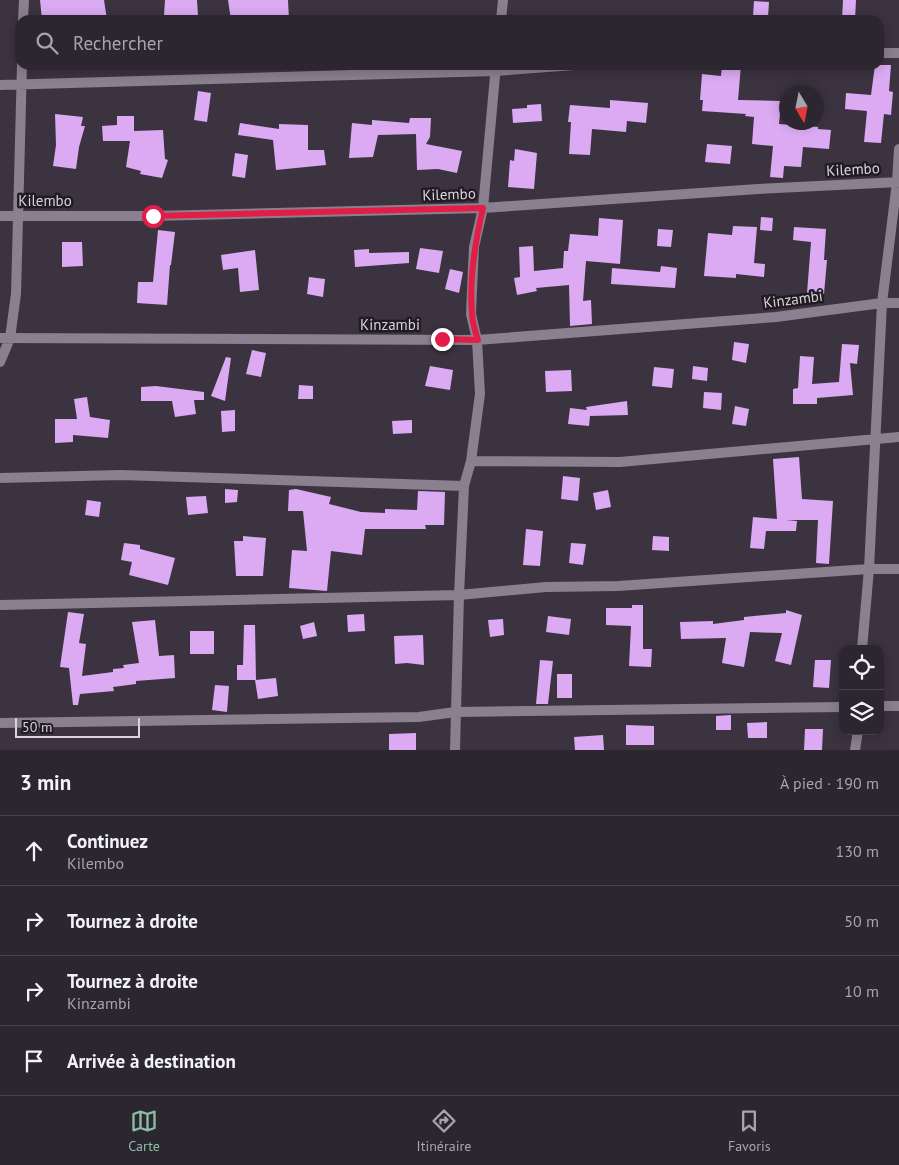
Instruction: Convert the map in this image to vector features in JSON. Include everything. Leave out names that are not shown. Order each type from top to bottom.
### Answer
[{"type":"street","points":[[24,0],[24,15]]},
{"type":"street","points":[[502,15],[503,0]]},
{"type":"street","points":[[884,53],[899,53]]},
{"type":"street","points":[[0,362],[16,294],[22,70]]},
{"type":"street","points":[[0,85],[437,70]]},
{"type":"street","points":[[454,750],[464,486],[471,461],[480,394],[478,340],[472,314],[474,248],[483,208],[496,70]]},
{"type":"street","points":[[862,645],[869,570],[882,303],[898,182],[899,149]]},
{"type":"street","name":"Kilembo","points":[[0,216],[162,216],[483,208],[758,189],[898,182]]},
{"type":"street","name":"Kinzambi","points":[[5,338],[478,340],[776,317],[882,303],[899,303]]},
{"type":"street","points":[[471,461],[620,462],[899,436]]},
{"type":"street","points":[[0,478],[120,475],[464,486]]},
{"type":"street","points":[[0,605],[459,595],[546,587],[618,586],[899,569]]},
{"type":"street","points":[[884,706],[899,706]]},
{"type":"street","points":[[0,723],[419,717],[455,712],[839,707]]},
{"type":"street","points":[[855,750],[857,735]]},
{"type":"building","points":[[40,0],[104,0],[106,15],[42,15]]},
{"type":"building","points":[[165,0],[197,0],[198,15],[164,15]]},
{"type":"building","points":[[228,0],[288,0],[289,15],[230,15]]},
{"type":"building","points":[[843,0],[856,0],[855,15],[842,15]]},
{"type":"building","points":[[754,1],[769,2],[768,15],[753,15]]},
{"type":"building","points":[[884,65],[891,65],[889,91],[893,92],[891,115],[884,114],[881,143],[864,142],[867,111],[845,109],[846,93],[871,95],[874,70],[884,70]]},
{"type":"building","points":[[722,70],[741,70],[738,100],[779,101],[779,130],[831,130],[829,149],[803,147],[801,167],[784,166],[783,178],[770,177],[773,146],[752,144],[754,117],[745,116],[746,114],[702,111],[703,100],[700,100],[702,74],[721,76]]},
{"type":"building","points":[[198,91],[211,93],[207,122],[194,120]]},
{"type":"building","points":[[610,100],[648,103],[646,123],[627,121],[626,132],[592,129],[590,155],[569,154],[571,122],[568,122],[570,105],[610,108]]},
{"type":"building","points":[[541,104],[542,121],[513,123],[512,109],[527,108],[527,105]]},
{"type":"building","points":[[55,114],[83,117],[81,126],[85,126],[79,147],[76,169],[53,166],[56,145]]},
{"type":"building","points":[[117,116],[134,116],[134,131],[163,130],[165,159],[168,160],[162,178],[140,174],[141,171],[126,167],[130,141],[103,141],[102,126],[117,125]]},
{"type":"building","points":[[410,118],[431,118],[430,137],[426,144],[462,151],[457,173],[438,169],[417,170],[416,134],[378,135],[373,157],[349,158],[352,123],[372,125],[372,120],[409,123]]},
{"type":"building","points":[[240,123],[279,129],[279,124],[308,125],[308,150],[324,150],[326,165],[276,170],[273,140],[238,135]]},
{"type":"building","points":[[707,144],[732,146],[730,164],[705,162]]},
{"type":"building","points":[[515,149],[537,153],[534,189],[508,187],[510,160],[514,161]]},
{"type":"building","points":[[235,153],[248,155],[245,178],[232,176]]},
{"type":"building","points":[[761,217],[773,218],[772,231],[760,230]]},
{"type":"building","points":[[599,218],[623,220],[620,264],[586,261],[583,301],[591,300],[592,324],[570,326],[569,285],[536,288],[537,291],[517,295],[514,278],[520,277],[519,247],[533,246],[534,271],[563,268],[564,251],[568,251],[570,234],[598,236]]},
{"type":"building","points":[[733,226],[757,227],[754,263],[765,264],[764,277],[736,274],[736,278],[704,276],[708,233],[732,235]]},
{"type":"building","points":[[794,227],[826,229],[824,260],[827,260],[824,294],[807,293],[811,242],[793,240]]},
{"type":"building","points":[[658,229],[673,230],[671,247],[657,246]]},
{"type":"building","points":[[158,230],[175,232],[167,305],[137,303],[138,282],[153,282]]},
{"type":"building","points":[[62,242],[82,242],[83,266],[62,267]]},
{"type":"building","points":[[420,248],[443,251],[439,273],[416,269]]},
{"type":"building","points":[[369,249],[369,253],[409,252],[409,263],[355,267],[354,250]]},
{"type":"building","points":[[255,250],[259,290],[240,292],[238,268],[223,270],[221,255]]},
{"type":"building","points":[[661,266],[677,268],[675,288],[611,284],[612,268],[660,272]]},
{"type":"building","points":[[450,269],[463,272],[459,293],[445,289]]},
{"type":"building","points":[[309,277],[325,279],[323,297],[307,294]]},
{"type":"building","points":[[734,342],[749,344],[746,363],[732,360]]},
{"type":"building","points":[[842,344],[859,345],[857,364],[850,363],[853,395],[817,398],[817,404],[793,404],[793,389],[798,388],[800,356],[814,357],[812,384],[839,382]]},
{"type":"building","points":[[252,350],[266,353],[261,377],[246,374]]},
{"type":"building","points":[[226,357],[231,358],[225,401],[211,396]]},
{"type":"building","points":[[430,366],[453,370],[450,390],[425,386]]},
{"type":"building","points":[[693,366],[708,368],[707,381],[692,379]]},
{"type":"building","points":[[654,367],[674,369],[672,388],[652,386]]},
{"type":"building","points":[[571,370],[572,391],[546,392],[545,371]]},
{"type":"building","points":[[299,385],[313,386],[313,399],[298,399]]},
{"type":"building","points":[[156,386],[204,392],[204,400],[194,400],[196,414],[175,417],[172,401],[141,401],[141,387]]},
{"type":"building","points":[[704,392],[722,393],[721,410],[703,408]]},
{"type":"building","points":[[87,397],[90,417],[110,420],[108,438],[73,435],[73,442],[55,443],[55,419],[77,419],[74,399]]},
{"type":"building","points":[[627,401],[628,415],[590,416],[589,426],[568,424],[570,408],[587,410],[586,407]]},
{"type":"building","points":[[735,406],[749,409],[746,426],[732,424]]},
{"type":"building","points":[[235,410],[235,431],[222,432],[221,411]]},
{"type":"building","points":[[412,420],[412,433],[393,434],[392,421]]},
{"type":"building","points":[[799,457],[802,499],[833,501],[829,564],[816,563],[818,520],[786,520],[797,521],[796,531],[766,531],[764,549],[750,548],[753,517],[777,519],[773,459]]},
{"type":"building","points":[[563,476],[580,478],[578,501],[561,499]]},
{"type":"building","points":[[225,489],[238,490],[237,502],[225,503]]},
{"type":"building","points":[[296,489],[331,497],[329,504],[361,512],[385,513],[385,509],[417,510],[418,491],[445,492],[444,525],[425,525],[426,529],[365,529],[362,555],[331,551],[327,591],[289,588],[292,550],[307,551],[303,511],[288,511],[289,490]]},
{"type":"building","points":[[608,490],[611,507],[596,510],[593,493]]},
{"type":"building","points":[[206,496],[208,513],[188,515],[186,497]]},
{"type":"building","points":[[87,500],[101,502],[99,517],[85,515]]},
{"type":"building","points":[[526,529],[543,531],[540,566],[523,565]]},
{"type":"building","points":[[243,536],[266,538],[263,576],[236,576],[234,541],[243,541]]},
{"type":"building","points":[[653,536],[669,537],[669,551],[652,550]]},
{"type":"building","points":[[124,543],[140,545],[140,549],[175,558],[168,585],[129,575],[132,562],[121,560]]},
{"type":"building","points":[[571,543],[586,544],[583,565],[569,563]]},
{"type":"building","points":[[632,605],[643,605],[643,649],[652,649],[651,667],[629,666],[631,626],[606,625],[606,608],[632,608]]},
{"type":"building","points":[[786,610],[802,615],[791,665],[775,661],[782,633],[750,632],[744,667],[722,663],[726,638],[681,639],[680,622],[713,621],[713,624],[744,620],[744,617],[786,613]]},
{"type":"building","points":[[68,612],[84,614],[79,643],[86,644],[82,676],[113,672],[113,669],[124,668],[123,665],[139,663],[132,622],[155,620],[159,656],[174,655],[175,678],[136,681],[136,684],[113,687],[114,691],[80,694],[78,705],[73,705],[69,668],[60,667]]},
{"type":"building","points":[[364,614],[365,631],[348,632],[347,615]]},
{"type":"building","points":[[548,616],[571,619],[569,635],[546,632]]},
{"type":"building","points":[[503,619],[504,635],[490,637],[488,620]]},
{"type":"building","points":[[314,622],[317,636],[303,639],[300,626]]},
{"type":"building","points":[[244,625],[255,625],[256,680],[237,680],[237,665],[243,665]]},
{"type":"building","points":[[190,631],[214,631],[214,654],[190,654]]},
{"type":"building","points":[[423,635],[424,665],[395,664],[394,636]]},
{"type":"building","points":[[540,660],[553,661],[548,704],[536,704]]},
{"type":"building","points":[[815,660],[831,660],[829,688],[813,687]]},
{"type":"building","points":[[557,674],[572,674],[572,698],[557,698]]},
{"type":"building","points":[[276,678],[278,696],[258,699],[255,680]]},
{"type":"building","points":[[215,685],[229,686],[227,712],[212,710]]},
{"type":"building","points":[[731,715],[731,730],[716,730],[716,716]]},
{"type":"building","points":[[767,722],[767,738],[748,738],[747,723]]},
{"type":"building","points":[[626,725],[654,726],[654,745],[626,745]]},
{"type":"building","points":[[805,729],[823,729],[822,750],[804,750]]},
{"type":"building","points":[[416,733],[416,750],[389,750],[389,734]]},
{"type":"building","points":[[603,735],[604,750],[575,750],[574,737]]},
{"type":"route","points":[[153,216],[483,208],[474,248],[472,290],[472,314],[478,340],[442,339]]}]
